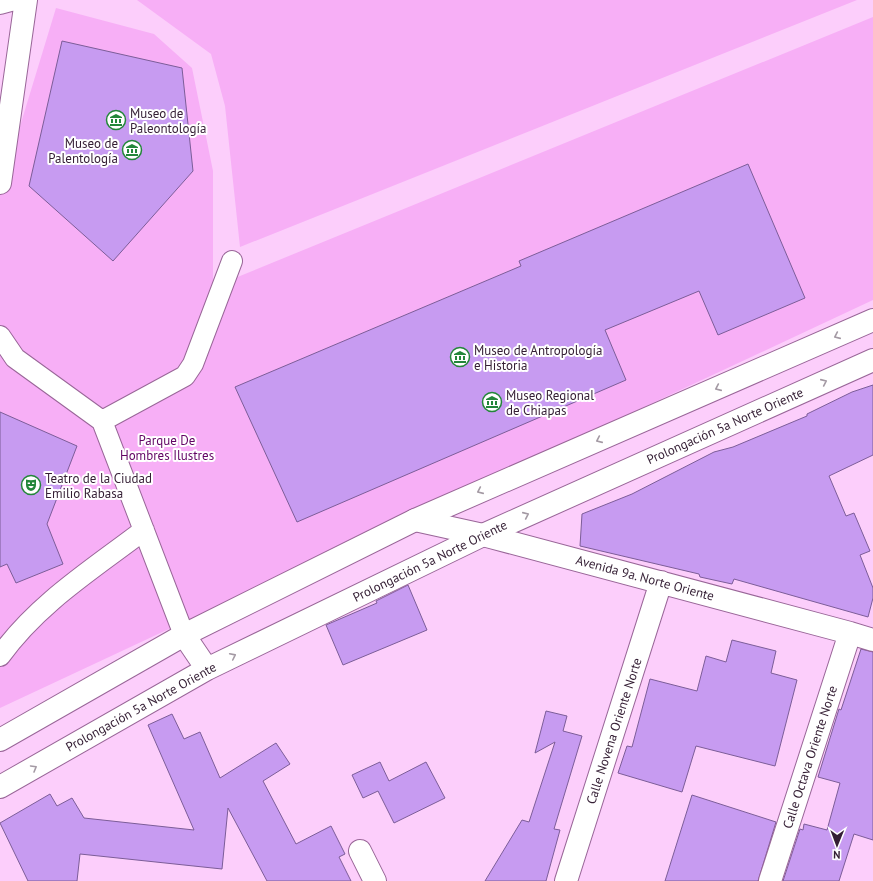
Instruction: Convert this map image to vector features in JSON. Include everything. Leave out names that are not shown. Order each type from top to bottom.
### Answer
[{"type":"main road","points":[[0,3],[11,0]]},
{"type":"main road","points":[[0,183],[26,0]]},
{"type":"main road","points":[[0,740],[184,635],[415,520],[873,320]]},
{"type":"main road","name":"Prolongación 5a Norte Oriente","points":[[0,787],[207,668],[482,534],[873,360]]},
{"type":"main road","name":"Avenida 9a. Norte Oriente","points":[[415,520],[482,534],[873,640]]},
{"type":"main road","name":"Calle Novena Oriente Norte","points":[[566,881],[661,582]]},
{"type":"main road","name":"Calle Octava Oriente Norte","points":[[770,881],[850,633]]},
{"type":"main road","points":[[184,635],[207,668]]},
{"type":"main road","points":[[360,852],[375,881]]},
{"type":"street","points":[[102,421],[185,376],[193,364],[232,261]]},
{"type":"street","points":[[0,336],[15,358],[102,421],[184,635]]},
{"type":"street","points":[[0,656],[15,636],[46,604],[144,530]]},
{"type":"green space","points":[[137,0],[857,0],[240,247],[225,106],[211,54]]},
{"type":"green space","name":"Parque De Hombres Ilustres","points":[[56,8],[154,34],[192,68],[213,171],[213,287],[873,17],[873,300],[0,708],[0,192]]},
{"type":"building","name":"Museo de Paleontología","points":[[62,41],[182,68],[193,171],[113,261],[29,186]]},
{"type":"building","name":"Museo de Antropología e Historia","points":[[748,164],[805,298],[718,335],[699,291],[605,330],[626,380],[297,522],[235,387],[521,266],[519,261]]},
{"type":"building","points":[[873,385],[873,455],[829,476],[846,516],[854,513],[870,551],[860,555],[873,588],[873,598],[868,617],[734,579],[732,584],[700,577],[699,574],[580,546],[582,514],[632,494],[714,452],[733,447],[807,416],[807,414],[852,392]]},
{"type":"building","name":"Teatro de la Ciudad Emilio Rabasa","points":[[0,412],[77,446],[47,524],[63,564],[16,583],[7,564],[0,567]]},
{"type":"building","points":[[408,585],[427,630],[343,665],[326,625],[377,603],[376,601]]},
{"type":"building","points":[[732,640],[776,651],[771,673],[797,680],[775,766],[696,746],[682,792],[618,773],[627,746],[632,747],[650,679],[697,691],[706,656],[726,662]]},
{"type":"building","points":[[861,649],[873,652],[873,840],[854,834],[839,881],[783,881],[800,829],[803,830],[804,824],[827,830],[840,783],[818,777],[839,709],[841,710]]},
{"type":"building","points":[[546,711],[567,716],[563,731],[582,736],[554,829],[560,830],[546,881],[485,881],[522,820],[529,822],[555,742],[535,753]]},
{"type":"building","points":[[172,714],[184,739],[200,732],[220,778],[276,743],[290,764],[263,781],[296,844],[331,826],[345,854],[339,857],[351,881],[267,881],[228,808],[222,869],[80,854],[77,881],[28,881],[0,823],[50,794],[57,806],[72,798],[84,818],[194,830],[148,725]]},
{"type":"building","points":[[380,762],[389,781],[426,762],[445,798],[394,823],[378,791],[363,798],[352,775]]},
{"type":"building","points":[[692,795],[776,822],[758,881],[665,881]]},
{"type":"place","name":"Museo de Paleontología","points":[[116,120]]},
{"type":"place","name":"Museo de Palentología","points":[[132,150]]},
{"type":"place","name":"Museo de Antropología e Historia","points":[[460,357]]},
{"type":"place","name":"Museo Regional de Chiapas","points":[[492,402]]},
{"type":"place","name":"Teatro de la Ciudad Emilio Rabasa","points":[[31,485]]}]
